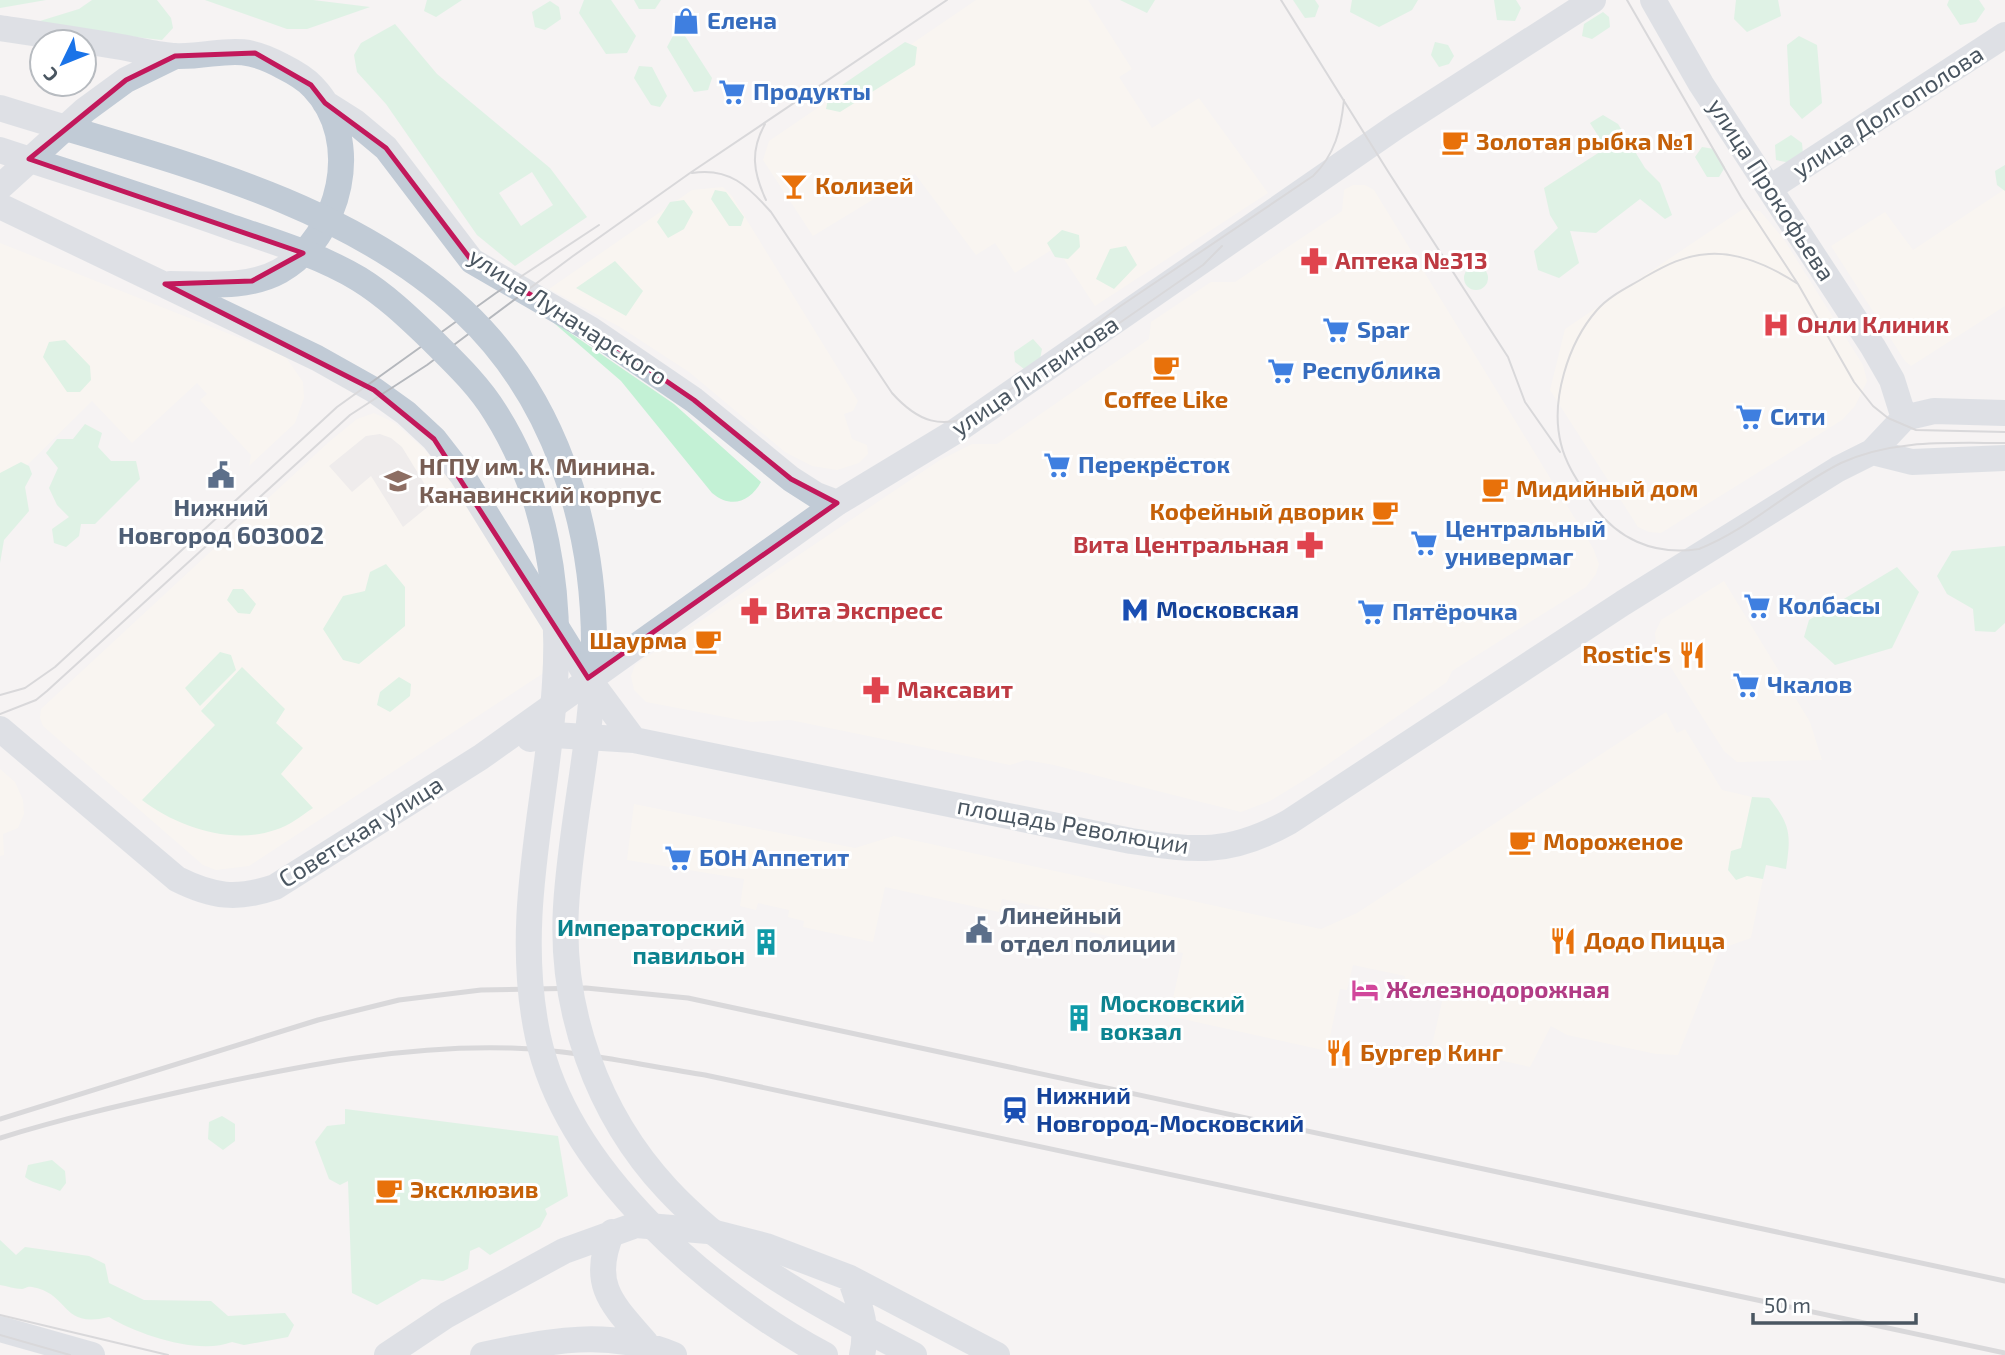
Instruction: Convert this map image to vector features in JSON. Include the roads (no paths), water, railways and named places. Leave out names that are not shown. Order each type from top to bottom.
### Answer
[{"type":"main road","name":"улица Литвинова","points":[[481,757],[588,678],[837,503],[956,431],[1397,126],[1593,0]]},
{"type":"main road","name":"улица Прокофьева","points":[[1653,0],[1701,84],[1873,347],[1892,380],[1904,418]]},
{"type":"main road","points":[[0,27],[175,56]]},
{"type":"main road","name":"улица Долгополова","points":[[1770,188],[2005,35]]},
{"type":"main road","name":"улица Луначарского","points":[[175,56],[217,50],[255,53],[311,85],[326,103],[355,122],[386,148],[472,261],[590,329],[694,400],[791,479],[816,495],[837,503]]},
{"type":"main road","points":[[0,187],[85,110],[126,79],[175,56]]},
{"type":"main road","points":[[165,284],[252,281],[279,271],[307,249],[327,223],[337,198],[340,167],[337,133],[326,103]]},
{"type":"main road","points":[[0,108],[153,154],[283,201],[359,236],[407,267],[461,309],[508,358],[543,415],[564,466],[586,549],[594,645],[566,909],[575,1018],[590,1066],[613,1114],[641,1158],[668,1191],[707,1225],[805,1297],[914,1355]]},
{"type":"main road","points":[[0,150],[288,247],[358,279],[402,311],[458,366],[494,410],[526,469],[544,520],[554,615],[555,682],[530,882],[527,937],[531,997],[539,1043],[578,1133],[611,1181],[645,1218],[730,1295],[777,1329],[825,1355]]},
{"type":"main road","points":[[0,206],[317,358],[374,390],[435,439],[462,475],[588,678],[634,740]]},
{"type":"main road","points":[[1904,418],[1934,411],[2005,413]]},
{"type":"main road","name":"площадь Революции","points":[[481,757],[526,739],[554,735],[634,740],[1131,841],[1187,850],[1234,847],[1289,822],[1643,590],[1872,452],[1904,418]]},
{"type":"main road","points":[[1872,452],[1912,461],[2005,458]]},
{"type":"main road","name":"Советская улица","points":[[0,729],[156,865],[198,890],[224,895],[248,896],[275,887],[481,757]]},
{"type":"main road","points":[[387,1355],[447,1315],[541,1264],[612,1232],[636,1225],[708,1231],[766,1246],[850,1278],[998,1355]]},
{"type":"main road","points":[[612,1232],[603,1254],[601,1278],[612,1304],[646,1343]]},
{"type":"main road","points":[[850,1278],[864,1317],[865,1341],[862,1355]]},
{"type":"main road","points":[[0,1329],[93,1355]]},
{"type":"main road","points":[[483,1355],[542,1342],[587,1337],[646,1343],[674,1355]]},
{"type":"tram line","points":[[0,714],[36,700],[47,691],[350,415],[427,365],[690,173],[947,0]]},
{"type":"tram line","points":[[1281,0],[1508,357],[1525,402],[1560,452]]},
{"type":"tram line","points":[[1627,0],[1741,197],[1798,284],[1854,382],[1873,406],[1888,418],[1916,430],[2005,432]]},
{"type":"tram line","points":[[692,173],[717,173],[727,176],[737,180],[754,194],[771,212],[892,393],[921,417],[953,422],[978,414],[1119,307],[1313,176],[1327,159],[1336,141],[1344,100]]},
{"type":"tram line","points":[[765,124],[757,143],[755,162],[758,180],[766,200]]},
{"type":"tram line","points":[[0,695],[25,688],[55,667],[337,407],[496,293],[599,225]]},
{"type":"tram line","points":[[1048,369],[1069,358],[1203,265],[1222,246]]},
{"type":"tram line","points":[[1798,284],[1778,272],[1744,258],[1721,254],[1700,255],[1660,268],[1614,296],[1597,310],[1578,339],[1564,373],[1558,427],[1563,452],[1573,474],[1600,514],[1611,525],[1637,542],[1651,547],[1682,551],[1699,549],[1736,530],[1823,473],[1861,455],[1922,444],[2005,443]]},
{"type":"tram line","points":[[0,1315],[168,1355]]},
{"type":"tram line","points":[[0,1335],[70,1355]]},
{"type":"railway","points":[[0,1119],[318,1020],[399,1000],[481,990],[586,988],[688,998],[2005,1281]]},
{"type":"railway","points":[[0,1138],[211,1085],[360,1058],[473,1048],[559,1052],[705,1075],[2005,1353]]},
{"type":"place","name":"Елена","points":[[686,21]]},
{"type":"place","name":"Продукты","points":[[732,92]]},
{"type":"place","name":"Золотая рыбка №1","points":[[1455,142]]},
{"type":"place","name":"Колизей","points":[[794,186]]},
{"type":"place","name":"Аптека №313","points":[[1314,261]]},
{"type":"place","name":"Онли Клиник","points":[[1776,325]]},
{"type":"place","name":"Spar","points":[[1336,330]]},
{"type":"place","name":"Coffee Like","points":[[1166,367]]},
{"type":"place","name":"Республика","points":[[1281,371]]},
{"type":"place","name":"Сити","points":[[1749,417]]},
{"type":"place","name":"Перекрёсток","points":[[1057,465]]},
{"type":"place","name":"Нижний Новгород 603002","points":[[221,475]]},
{"type":"place","name":"НГПУ им. К. Минина. Канавинский корпус","points":[[398,481]]},
{"type":"place","name":"Мидийный дом","points":[[1495,489]]},
{"type":"place","name":"Кофейный дворик","points":[[1385,512]]},
{"type":"place","name":"Центральный универмаг","points":[[1424,543]]},
{"type":"place","name":"Вита Центральная","points":[[1310,545]]},
{"type":"place","name":"Колбасы","points":[[1757,606]]},
{"type":"place","name":"Московская","points":[[1135,610]]},
{"type":"place","name":"Вита Экспресс","points":[[754,611]]},
{"type":"place","name":"Пятёрочка","points":[[1371,612]]},
{"type":"place","name":"Шаурма","points":[[708,641]]},
{"type":"place","name":"Rostic's","points":[[1692,655]]},
{"type":"place","name":"Чкалов","points":[[1746,685]]},
{"type":"place","name":"Максавит","points":[[876,690]]},
{"type":"place","name":"Мороженое","points":[[1522,842]]},
{"type":"place","name":"БОН Аппетит","points":[[678,858]]},
{"type":"place","name":"Линейный отдел полиции","points":[[979,930]]},
{"type":"place","name":"Додо Пицца","points":[[1563,941]]},
{"type":"place","name":"Императорский павильон","points":[[766,942]]},
{"type":"place","name":"Железнодорожная","points":[[1365,990]]},
{"type":"place","name":"Московский вокзал","points":[[1079,1018]]},
{"type":"place","name":"Бургер Кинг","points":[[1339,1053]]},
{"type":"place","name":"Нижний Новгород-Московский","points":[[1015,1110]]},
{"type":"place","name":"Эксклюзив","points":[[389,1190]]}]
